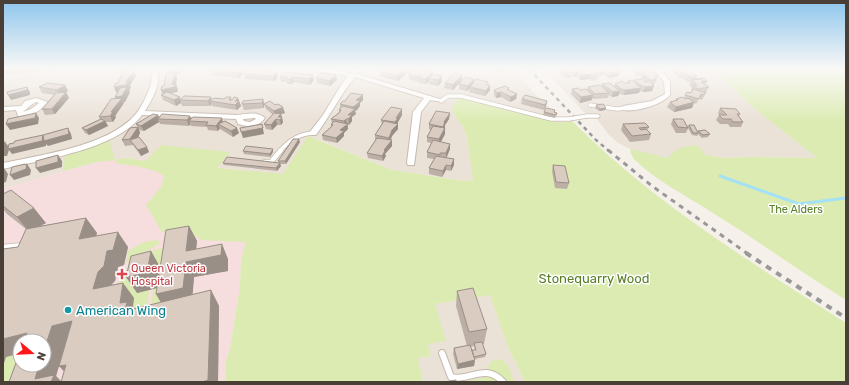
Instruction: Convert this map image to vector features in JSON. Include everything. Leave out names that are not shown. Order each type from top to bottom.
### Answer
[{"type":"street","points":[[3,166],[81,147],[110,137],[124,129],[138,118],[155,87]]},
{"type":"street","points":[[313,133],[326,116],[343,87]]},
{"type":"street","points":[[400,87],[441,100]]},
{"type":"street","points":[[629,106],[655,103],[665,98],[668,94],[667,87]]},
{"type":"street","points":[[412,164],[417,112],[421,105],[429,97]]},
{"type":"street","points":[[3,109],[21,108]]},
{"type":"street","points":[[141,113],[199,114],[239,117]]},
{"type":"lane","points":[[441,100],[448,96],[461,96],[551,119],[598,116]]},
{"type":"lane","points":[[590,105],[601,105],[614,109],[629,106]]},
{"type":"lane","points":[[256,161],[271,162],[284,145],[297,136],[305,133],[313,133]]},
{"type":"lane","points":[[3,247],[23,245],[26,248],[24,252]]},
{"type":"lane","points":[[442,353],[451,377],[455,378],[483,372],[490,373],[501,378],[503,382]]},
{"type":"shaded area","points":[[3,87],[529,87],[564,122],[559,123],[451,110],[463,127],[467,137],[473,180],[464,181],[392,170],[314,138],[288,175],[127,158],[97,162],[3,189]]},
{"type":"shaded area","points":[[560,87],[731,87],[750,105],[817,158],[724,158],[705,155],[668,158],[635,151],[618,143],[609,135],[597,119],[586,114]]},
{"type":"shaded area","name":"Queen Victoria Hospital","points":[[127,158],[288,175],[241,261],[240,286],[230,348],[226,361],[226,382],[3,382],[3,189],[97,162]]},
{"type":"shaded area","points":[[490,295],[507,345],[525,382],[423,382],[418,358],[431,356],[428,344],[435,304]]},
{"type":"green space","name":"The Alders","points":[[731,87],[846,87],[846,300],[663,182],[632,157],[630,149],[668,158],[678,150],[685,147],[698,146],[705,155],[724,158],[817,158],[750,105]]},
{"type":"green space","name":"Stonequarry Wood","points":[[459,97],[559,123],[572,121],[635,178],[703,230],[846,323],[846,382],[525,382],[507,345],[490,295],[435,304],[446,341],[428,344],[431,356],[418,358],[423,382],[226,382],[226,361],[230,348],[240,286],[241,261],[246,242],[199,240],[199,237],[191,238],[184,234],[162,232],[146,205],[161,187],[164,177],[156,171],[116,163],[115,160],[127,158],[146,161],[161,145],[230,152],[217,168],[283,174],[308,136],[392,170],[464,181],[473,180],[467,137],[463,127],[451,110]]},
{"type":"green space","points":[[109,140],[115,160],[97,162],[63,171],[65,155]]},
{"type":"green space","points":[[156,240],[161,243],[126,263],[129,250],[144,242]]},
{"type":"green space","points":[[171,243],[164,311],[151,314],[153,289],[157,288],[160,267],[140,271],[137,292],[149,290],[147,315],[132,318],[134,298],[107,293],[122,279],[130,265],[154,250],[163,248]]},
{"type":"green space","points":[[12,355],[12,373],[25,373],[31,382],[3,382],[3,366],[6,357]]},
{"type":"green space","points":[[501,359],[508,365],[514,382],[462,382],[483,378],[491,361]]},
{"type":"building","points":[[27,87],[27,90],[8,95],[7,92]]},
{"type":"building","points":[[39,87],[62,87],[57,90]]},
{"type":"building","points":[[127,87],[122,96],[115,97],[120,88]]},
{"type":"building","points":[[162,87],[175,87],[175,87],[161,90]]},
{"type":"building","points":[[470,87],[489,87],[486,91]]},
{"type":"building","points":[[507,87],[509,88],[507,89],[517,94],[511,97],[501,92],[497,93],[494,90]]},
{"type":"building","points":[[588,87],[602,87],[609,93],[595,94]]},
{"type":"building","points":[[606,87],[615,87],[620,91],[613,92]]},
{"type":"building","points":[[619,87],[641,88],[625,90]]},
{"type":"building","points":[[695,87],[709,87],[698,89]]},
{"type":"building","points":[[578,88],[580,90],[586,89],[593,95],[581,97],[572,89]]},
{"type":"building","points":[[693,89],[706,93],[704,95],[701,94],[699,99],[685,95],[687,92],[691,93]]},
{"type":"building","points":[[66,92],[52,109],[42,109],[56,93]]},
{"type":"building","points":[[167,92],[180,97],[174,100],[161,95]]},
{"type":"building","points":[[351,93],[363,95],[356,100],[360,101],[353,107],[340,104],[345,101]]},
{"type":"building","points":[[525,95],[547,101],[545,105],[522,99]]},
{"type":"building","points":[[184,96],[211,97],[208,101],[180,100]]},
{"type":"building","points":[[226,97],[231,97],[229,100],[232,100],[234,97],[238,98],[235,101],[239,101],[235,105],[210,101],[214,98],[224,99]]},
{"type":"building","points":[[682,97],[685,99],[688,98],[694,102],[676,107],[670,102],[678,100],[676,99]]},
{"type":"building","points":[[122,98],[111,112],[113,112],[110,116],[99,117],[111,99]]},
{"type":"building","points":[[263,99],[262,103],[242,104],[243,101]]},
{"type":"building","points":[[270,101],[275,105],[278,104],[283,107],[274,111],[264,104]]},
{"type":"building","points":[[603,104],[606,108],[600,109],[596,105]]},
{"type":"building","points":[[342,106],[355,109],[348,115],[352,115],[344,121],[331,119],[339,113]]},
{"type":"building","points":[[391,107],[402,109],[395,122],[381,120]]},
{"type":"building","points":[[546,108],[555,110],[554,112],[557,113],[556,115],[544,112]]},
{"type":"building","points":[[720,108],[736,109],[740,114],[737,114],[743,122],[733,122],[731,119],[723,119],[719,115],[727,115]]},
{"type":"building","points":[[436,111],[450,113],[444,122],[443,127],[429,124]]},
{"type":"building","points":[[36,113],[35,118],[6,124],[8,119]]},
{"type":"building","points":[[274,113],[281,114],[278,117],[282,117],[280,120],[276,119],[271,125],[264,124]]},
{"type":"building","points":[[153,114],[158,115],[141,126],[136,124]]},
{"type":"building","points":[[162,114],[190,116],[187,120],[158,119]]},
{"type":"building","points":[[193,117],[222,118],[216,126],[206,125],[208,122],[189,121]]},
{"type":"building","points":[[101,119],[105,121],[86,130],[82,128]]},
{"type":"building","points":[[673,119],[683,119],[688,128],[678,127]]},
{"type":"building","points":[[225,121],[237,128],[231,131],[218,124]]},
{"type":"building","points":[[334,121],[348,124],[340,130],[344,131],[336,138],[322,135],[333,125],[331,125]]},
{"type":"building","points":[[384,121],[398,124],[392,130],[389,138],[375,135]]},
{"type":"building","points":[[645,123],[649,127],[639,128],[641,130],[646,129],[651,134],[632,136],[623,124]]},
{"type":"building","points":[[262,124],[263,128],[241,132],[240,128]]},
{"type":"building","points":[[689,125],[694,125],[698,133],[693,133]]},
{"type":"building","points":[[433,126],[445,128],[439,139],[427,137]]},
{"type":"building","points":[[138,127],[130,139],[122,140],[130,128]]},
{"type":"building","points":[[68,128],[69,134],[44,141],[43,135]]},
{"type":"building","points":[[705,130],[710,134],[703,135],[698,131]]},
{"type":"building","points":[[43,135],[42,141],[8,149],[9,144],[14,143],[15,141]]},
{"type":"building","points":[[139,137],[147,147],[138,150],[130,140]]},
{"type":"building","points":[[377,138],[392,140],[384,150],[385,151],[382,156],[367,153]]},
{"type":"building","points":[[293,139],[299,139],[285,161],[278,161]]},
{"type":"building","points":[[433,140],[450,144],[446,153],[440,153],[440,155],[427,152]]},
{"type":"building","points":[[246,146],[273,149],[270,154],[243,151]]},
{"type":"building","points":[[58,155],[58,162],[36,168],[36,161]]},
{"type":"building","points":[[436,156],[454,159],[451,166],[446,165],[443,171],[429,168]]},
{"type":"building","points":[[227,157],[280,163],[276,168],[223,163]]},
{"type":"building","points":[[27,164],[26,169],[10,175],[12,167]]},
{"type":"building","points":[[553,165],[565,166],[569,183],[556,182]]},
{"type":"building","points":[[11,190],[34,208],[17,217],[3,206],[3,194]]},
{"type":"building","name":"American Wing","points":[[86,218],[79,239],[118,232],[113,250],[107,251],[104,266],[98,272],[93,289],[123,283],[120,303],[127,302],[125,311],[211,290],[208,380],[202,382],[61,382],[66,365],[59,366],[72,321],[52,326],[50,333],[12,333],[12,337],[3,339],[3,249],[18,247],[26,229]]},
{"type":"building","points":[[189,226],[186,251],[222,244],[221,255],[186,262],[183,288],[156,294],[166,230]]},
{"type":"building","points":[[151,251],[147,273],[126,277],[131,256]]},
{"type":"building","points":[[473,288],[487,329],[469,332],[457,291]]},
{"type":"building","points":[[482,342],[486,354],[474,357],[472,350],[476,350],[474,343]]},
{"type":"building","points":[[470,345],[475,360],[458,364],[454,348]]},
{"type":"building","points":[[12,373],[37,373],[35,379],[54,375],[51,382],[9,382]]},
{"type":"building","points":[[456,380],[456,382],[445,382]]},
{"type":"waterway","points":[[720,176],[799,204],[846,198]]},
{"type":"railway","points":[[546,87],[596,140],[609,151]]},
{"type":"railway","points":[[608,150],[652,186],[748,254]]},
{"type":"railway","points":[[746,253],[846,318]]},
{"type":"place","name":"Queen Victoria Hospital","points":[[122,274]]},
{"type":"place","name":"American Wing","points":[[68,310]]}]
